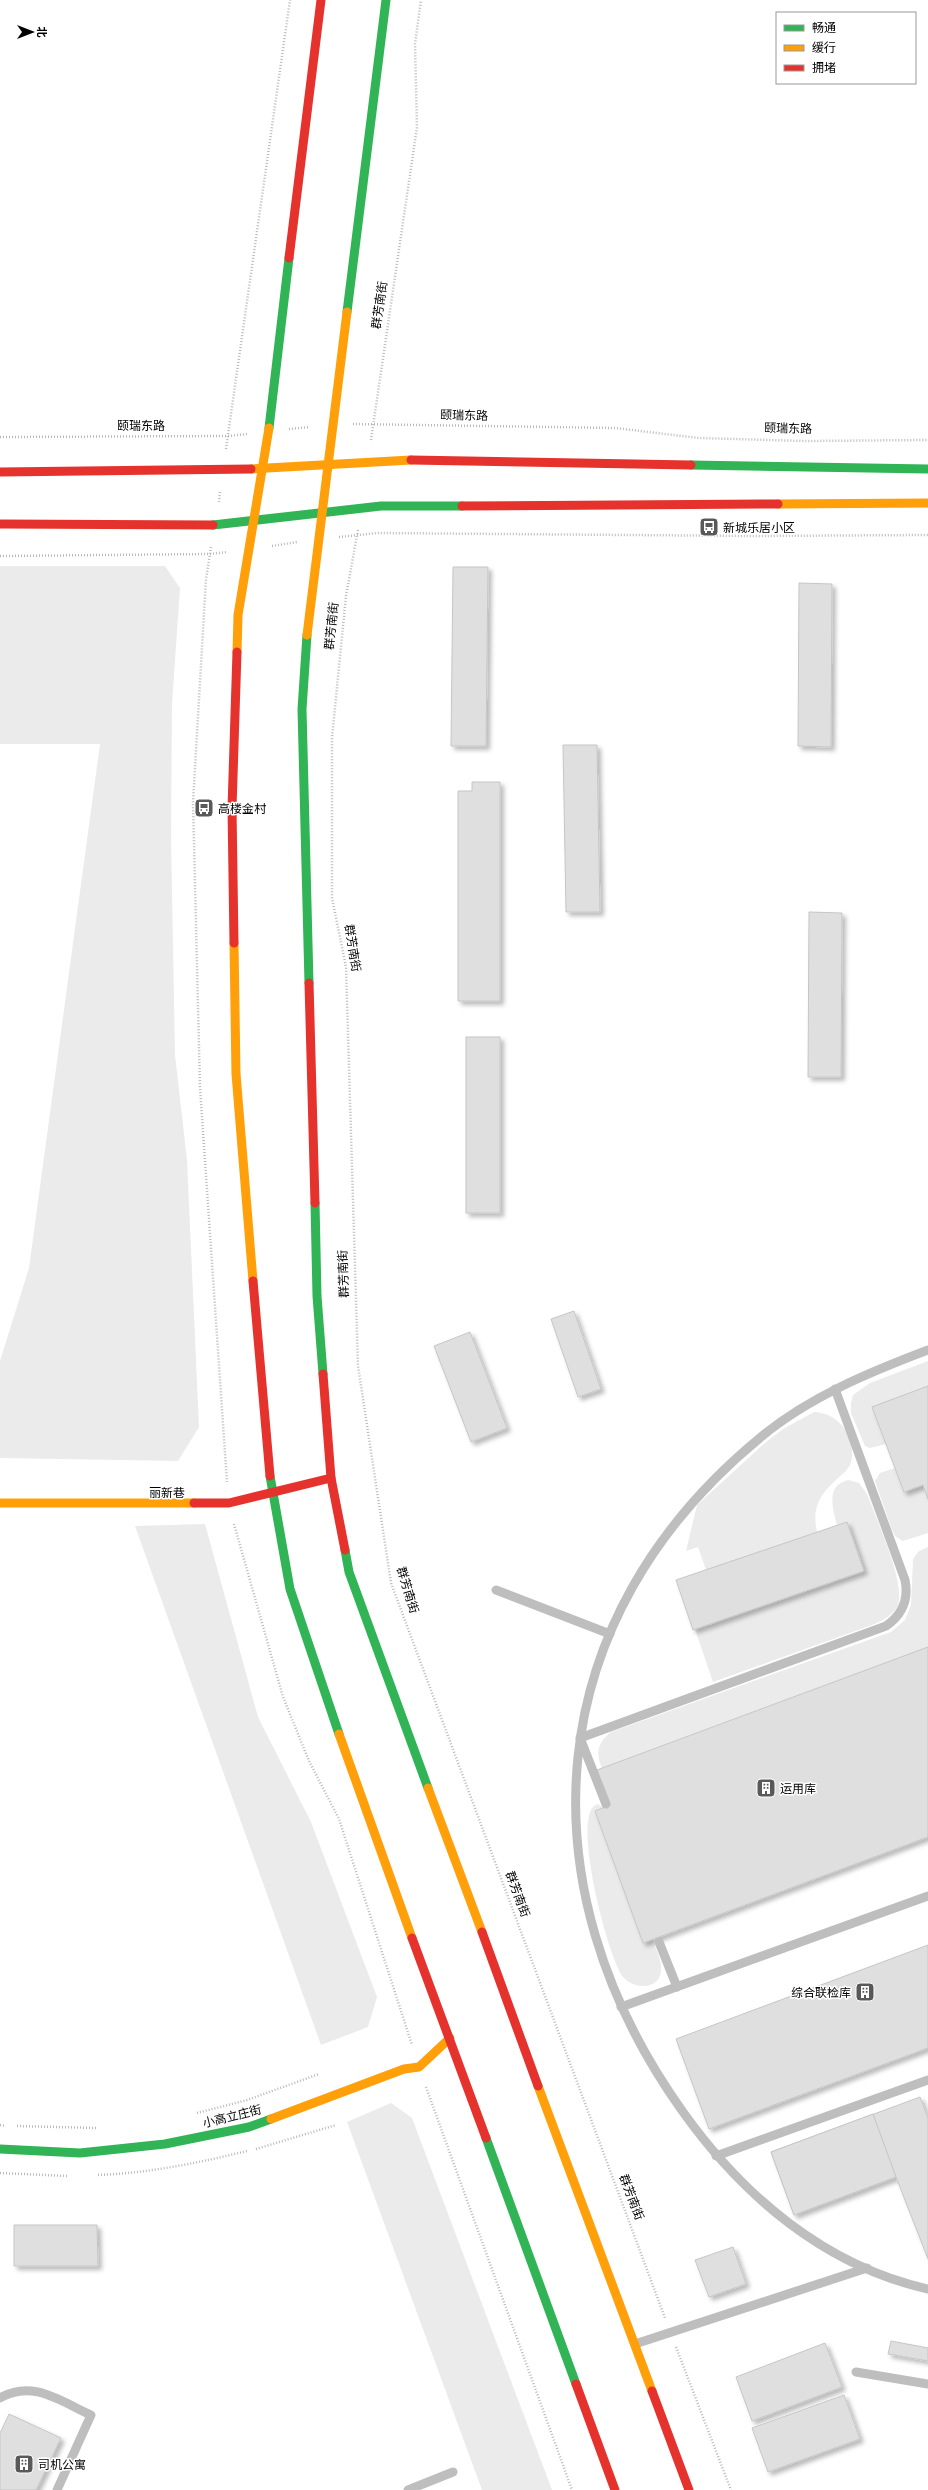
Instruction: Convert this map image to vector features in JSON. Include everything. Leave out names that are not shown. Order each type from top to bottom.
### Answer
[{"type":"main road","points":[[322,0],[264,467],[238,615],[232,808],[236,1074],[271,1493],[290,1589],[364,1806],[615,2490]]},
{"type":"main road","name":"群芳南街","points":[[386,0],[309,609],[302,709],[317,1296],[331,1478],[349,1572],[634,2345],[689,2490]]},
{"type":"main road","points":[[0,472],[223,471],[264,467],[405,460],[928,469]]},
{"type":"main road","points":[[0,524],[215,525],[254,519],[389,506],[928,503]]},
{"type":"main road","name":"丽新巷","points":[[0,1503],[229,1503],[331,1478]]},
{"type":"main road","name":"小高立庄街","points":[[0,2149],[80,2153],[165,2144],[249,2127],[404,2069],[419,2067],[450,2038]]},
{"type":"lane","points":[[928,1350],[893,1363],[836,1390],[763,1435],[706,1486],[658,1544],[620,1609],[592,1680],[576,1757],[575,1838],[590,1921],[621,2007],[663,2085],[716,2156],[753,2196],[799,2232],[844,2258],[886,2276],[928,2289]]},
{"type":"lane","points":[[580,1738],[881,1628],[899,1615],[905,1603],[905,1580],[836,1390]]},
{"type":"lane","points":[[496,1590],[610,1634]]},
{"type":"lane","points":[[580,1738],[606,1804]]},
{"type":"lane","points":[[621,2007],[928,1896]]},
{"type":"lane","points":[[660,1942],[677,1987]]},
{"type":"lane","points":[[716,2156],[928,2080]]},
{"type":"lane","points":[[634,2345],[867,2268]]},
{"type":"lane","points":[[856,2372],[928,2384]]},
{"type":"lane","points":[[0,2398],[20,2390],[41,2392],[91,2415],[57,2490]]},
{"type":"lane","points":[[408,2490],[453,2472]]},
{"type":"path","name":"群芳南街","points":[[368,462],[417,127],[415,44],[421,0]]},
{"type":"path","name":"颐瑞东路","points":[[0,437],[228,436],[333,424],[373,424],[615,428],[699,438],[928,440]]},
{"type":"path","name":"群芳南街","points":[[362,509],[346,596],[332,738],[332,898],[346,967],[358,1366],[391,1584],[671,2334],[731,2490]]},
{"type":"path","points":[[0,556],[210,554],[357,535],[928,535]]},
{"type":"path","name":"小高立庄街","points":[[190,2116],[247,2100],[319,2074]]},
{"type":"path","points":[[0,2125],[7,2126]]},
{"type":"path","points":[[15,2126],[101,2127]]},
{"type":"shaded area","points":[[0,566],[165,566],[180,588],[172,704],[171,835],[175,1055],[187,1160],[199,1427],[178,1461],[0,1458],[0,1361],[29,1268],[100,744],[0,744]]},
{"type":"shaded area","points":[[928,1361],[928,1386],[886,1444],[870,1448],[865,1446],[851,1413],[853,1395],[870,1383]]},
{"type":"shaded area","points":[[814,1412],[823,1413],[839,1422],[845,1429],[852,1446],[852,1456],[849,1467],[824,1492],[818,1504],[815,1517],[817,1532],[706,1570],[698,1547],[686,1551],[697,1505],[766,1442],[783,1429]]},
{"type":"shaded area","points":[[895,1468],[904,1492],[923,1485],[928,1499],[928,1533],[903,1541],[896,1537],[892,1530],[875,1481],[880,1473]]},
{"type":"shaded area","points":[[848,1480],[859,1483],[867,1494],[883,1534],[898,1584],[899,1597],[895,1610],[883,1620],[872,1625],[713,1682],[695,1629],[864,1571],[847,1522],[837,1526],[834,1512],[832,1498],[833,1492],[841,1483]]},
{"type":"shaded area","points":[[205,1524],[258,1717],[311,1822],[377,1997],[368,2027],[321,2045],[135,1526]]},
{"type":"shaded area","points":[[928,1547],[928,1647],[602,1768],[598,1753],[599,1748],[603,1740],[611,1732],[891,1632],[905,1620],[911,1605],[913,1559],[919,1551]]},
{"type":"shaded area","points":[[598,1804],[604,1808],[595,1811],[643,1942],[652,1939],[660,1959],[661,1971],[659,1977],[656,1982],[651,1985],[639,1986],[627,1981],[623,1977],[616,1964],[609,1943],[594,1885],[589,1856],[588,1830],[590,1812]]},
{"type":"shaded area","points":[[391,2103],[412,2118],[552,2490],[482,2490],[347,2122]]},
{"type":"building","points":[[453,567],[488,567],[486,746],[451,746]]},
{"type":"building","points":[[799,583],[832,584],[831,747],[798,746]]},
{"type":"building","points":[[563,745],[597,745],[600,912],[566,912]]},
{"type":"building","points":[[472,782],[500,782],[500,1001],[458,1001],[458,791],[472,791]]},
{"type":"building","points":[[809,912],[842,913],[841,1077],[808,1077]]},
{"type":"building","points":[[466,1037],[500,1037],[500,1213],[466,1213]]},
{"type":"building","points":[[574,1311],[601,1389],[578,1397],[551,1319]]},
{"type":"building","points":[[470,1332],[507,1428],[471,1442],[434,1346]]},
{"type":"building","points":[[928,1386],[928,1499],[923,1485],[904,1492],[872,1407]]},
{"type":"building","points":[[847,1522],[864,1571],[693,1630],[676,1580]]},
{"type":"building","name":"运用库","points":[[928,1647],[928,1837],[643,1943],[595,1811],[610,1805],[597,1770]]},
{"type":"building","name":"综合联检库","points":[[928,1945],[928,2048],[709,2129],[676,2039]]},
{"type":"building","points":[[920,2097],[928,2118],[928,2259],[896,2177],[794,2215],[771,2152]]},
{"type":"building","points":[[873,2114],[896,2177],[794,2215],[771,2152]]},
{"type":"building","points":[[14,2225],[97,2225],[98,2266],[14,2266]]},
{"type":"building","points":[[733,2247],[746,2284],[709,2297],[695,2260]]},
{"type":"building","points":[[891,2341],[928,2348],[928,2361],[888,2354]]},
{"type":"building","points":[[825,2343],[842,2387],[752,2421],[736,2377]]},
{"type":"building","points":[[844,2395],[860,2439],[768,2472],[752,2428]]},
{"type":"building","name":"司机公寓","points":[[9,2414],[61,2438],[36,2490],[0,2490],[0,2433]]},
{"type":"traffic: fast","points":[[347,312],[386,0]]},
{"type":"traffic: fast","points":[[269,428],[289,258]]},
{"type":"traffic: fast","points":[[691,465],[928,469]]},
{"type":"traffic: fast","points":[[213,525],[381,506],[462,506]]},
{"type":"traffic: fast","points":[[307,635],[302,709],[309,983]]},
{"type":"traffic: fast","points":[[315,1203],[317,1296],[323,1374]]},
{"type":"traffic: fast","points":[[270,1476],[290,1589],[339,1734]]},
{"type":"traffic: fast","points":[[345,1550],[349,1572],[428,1788]]},
{"type":"traffic: fast","points":[[0,2149],[80,2153],[165,2144],[249,2127],[271,2119]]},
{"type":"traffic: fast","points":[[486,2138],[576,2384]]},
{"type":"traffic: slow","points":[[307,635],[347,312]]},
{"type":"traffic: slow","points":[[237,652],[238,615],[269,428]]},
{"type":"traffic: slow","points":[[251,469],[411,460]]},
{"type":"traffic: slow","points":[[778,504],[928,503]]},
{"type":"traffic: slow","points":[[234,943],[236,1074],[253,1281]]},
{"type":"traffic: slow","points":[[0,1503],[194,1503]]},
{"type":"traffic: slow","points":[[339,1734],[412,1938]]},
{"type":"traffic: slow","points":[[428,1788],[482,1932]]},
{"type":"traffic: slow","points":[[271,2119],[404,2069],[419,2067],[450,2038]]},
{"type":"traffic: slow","points":[[538,2086],[652,2391]]},
{"type":"traffic: jam","points":[[289,258],[321,0]]},
{"type":"traffic: jam","points":[[411,460],[691,465]]},
{"type":"traffic: jam","points":[[0,472],[251,469]]},
{"type":"traffic: jam","points":[[462,506],[778,504]]},
{"type":"traffic: jam","points":[[0,524],[213,525]]},
{"type":"traffic: jam","points":[[234,943],[232,808],[237,652]]},
{"type":"traffic: jam","points":[[309,983],[315,1203]]},
{"type":"traffic: jam","points":[[253,1281],[270,1476]]},
{"type":"traffic: jam","points":[[323,1374],[331,1478],[345,1550]]},
{"type":"traffic: jam","points":[[194,1503],[229,1503],[331,1478]]},
{"type":"traffic: jam","points":[[482,1932],[538,2086]]},
{"type":"traffic: jam","points":[[412,1938],[486,2138]]},
{"type":"traffic: jam","points":[[576,2384],[615,2490]]},
{"type":"traffic: jam","points":[[652,2391],[689,2490]]},
{"type":"place","name":"新城乐居小区","points":[[709,527]]},
{"type":"place","name":"高楼金村","points":[[204,808]]},
{"type":"place","name":"运用库","points":[[766,1788]]},
{"type":"place","name":"综合联检库","points":[[865,1992]]},
{"type":"place","name":"司机公寓","points":[[24,2464]]}]
